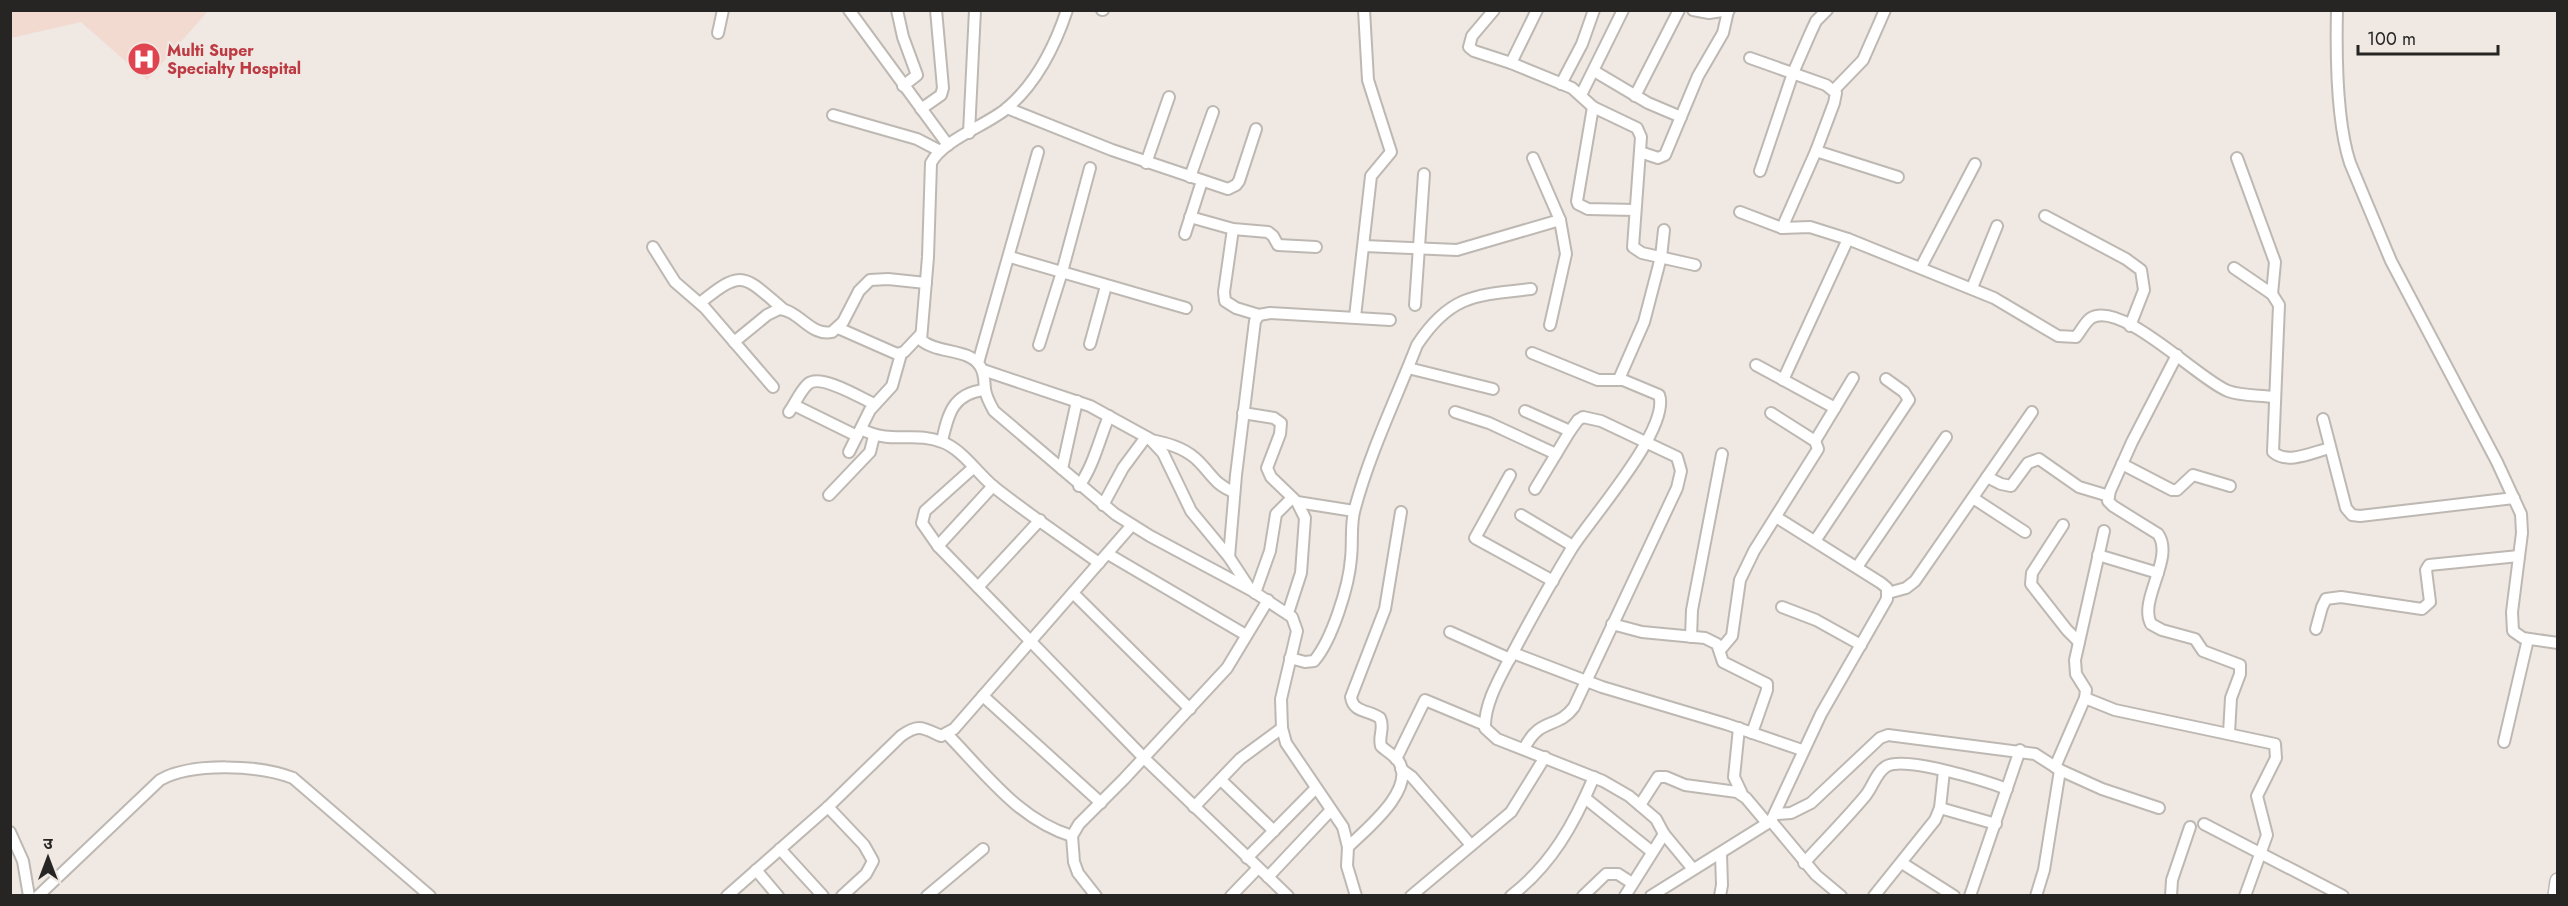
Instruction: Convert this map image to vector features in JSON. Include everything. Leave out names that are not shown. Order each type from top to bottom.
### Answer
[{"type":"street","points":[[718,33],[723,10]]},
{"type":"street","points":[[849,10],[921,109],[944,148]]},
{"type":"street","points":[[897,10],[903,37],[917,75],[903,86]]},
{"type":"street","points":[[921,109],[941,95],[944,88],[936,10]]},
{"type":"street","points":[[969,133],[975,10]]},
{"type":"street","points":[[1067,10],[1048,56],[1027,86],[1007,108],[934,156],[929,170],[926,283],[921,340],[981,367],[1077,401],[1148,438],[1170,444],[1190,454],[1218,484],[1234,492]]},
{"type":"street","points":[[1355,317],[1371,176],[1391,152],[1368,80],[1364,10]]},
{"type":"street","points":[[1494,10],[1472,36],[1469,47],[1481,54],[1512,63],[1560,84],[1581,95],[1593,107],[1637,128],[1641,133],[1633,247],[1642,253],[1695,265]]},
{"type":"street","points":[[1512,63],[1537,10]]},
{"type":"street","points":[[1560,84],[1582,44],[1594,10]]},
{"type":"street","points":[[1581,95],[1623,10]]},
{"type":"street","points":[[1635,96],[1679,10]]},
{"type":"street","points":[[1640,152],[1658,158],[1665,155],[1698,76],[1723,33],[1729,11],[1709,13],[1693,10]]},
{"type":"street","points":[[1760,171],[1794,73],[1816,21],[1827,10]]},
{"type":"street","points":[[1782,228],[1816,151],[1834,103],[1834,90],[1863,60],[1885,10]]},
{"type":"street","points":[[2337,10],[2339,82],[2349,163],[2391,261],[2521,514],[2522,524],[2513,591],[2512,624],[2518,636],[2558,643]]},
{"type":"street","points":[[1750,58],[1834,90]]},
{"type":"street","points":[[1594,71],[1635,96],[1681,117]]},
{"type":"street","points":[[1146,163],[1170,97]]},
{"type":"street","points":[[1593,107],[1578,204],[1588,209],[1635,210]]},
{"type":"street","points":[[1007,108],[1065,133],[1146,163],[1224,188],[1236,185],[1256,129]]},
{"type":"street","points":[[1190,177],[1213,112]]},
{"type":"street","points":[[832,116],[944,148]]},
{"type":"street","points":[[1816,151],[1898,177]]},
{"type":"street","points":[[1038,152],[981,367],[985,390],[994,411],[1103,505],[1132,525],[1288,613],[1296,624],[1297,631],[1281,699],[1282,728],[1286,742],[1343,827],[1348,847],[1347,866],[1356,896]]},
{"type":"street","points":[[1533,158],[1560,220],[1565,243],[1565,264],[1550,325]]},
{"type":"street","points":[[2237,158],[2276,262],[2272,294]]},
{"type":"street","points":[[1921,267],[1975,164]]},
{"type":"street","points":[[1039,345],[1062,272],[1090,168]]},
{"type":"street","points":[[1415,305],[1424,174]]},
{"type":"street","points":[[1185,234],[1202,181]]},
{"type":"street","points":[[1740,212],[1782,228],[1810,227],[1921,267],[2007,304],[2058,336],[2076,337],[2089,319],[2105,316],[2130,326],[2162,344],[2228,391],[2274,397]]},
{"type":"street","points":[[2044,216],[2126,259],[2141,270],[2144,290],[2130,326]]},
{"type":"street","points":[[1190,217],[1233,229],[1268,232],[1278,245],[1316,247]]},
{"type":"street","points":[[1364,246],[1457,250],[1560,220]]},
{"type":"street","points":[[1972,288],[1997,226]]},
{"type":"street","points":[[1233,229],[1224,292],[1225,301],[1236,308],[1259,315],[1270,313],[1390,320]]},
{"type":"street","points":[[1619,380],[1644,322],[1661,257],[1664,230]]},
{"type":"street","points":[[1783,380],[1848,239]]},
{"type":"street","points":[[653,247],[675,282],[700,303],[773,387]]},
{"type":"street","points":[[1010,257],[1186,308]]},
{"type":"street","points":[[2234,268],[2272,294],[2278,305],[2273,452],[2282,458],[2289,459],[2330,448]]},
{"type":"street","points":[[700,303],[728,281],[744,279],[752,282],[783,309],[818,331],[826,333],[838,328],[859,291],[870,280],[888,279],[926,283]]},
{"type":"street","points":[[1089,344],[1106,286]]},
{"type":"street","points":[[1290,658],[1305,663],[1314,661],[1324,646],[1350,568],[1354,511],[1364,475],[1417,345],[1429,326],[1459,302],[1486,293],[1531,289]]},
{"type":"street","points":[[734,342],[773,311],[783,309]]},
{"type":"street","points":[[1229,557],[1252,329],[1259,315]]},
{"type":"street","points":[[838,328],[901,354]]},
{"type":"street","points":[[849,452],[874,404],[892,386],[901,354],[921,334]]},
{"type":"street","points":[[1532,353],[1598,380],[1619,380],[1653,392],[1661,399],[1659,411],[1646,444],[1573,546],[1511,656],[1487,711],[1485,725],[1490,735],[1497,739],[1594,777],[1629,796],[1656,819],[1664,834],[1693,869]]},
{"type":"street","points":[[2177,355],[2122,464],[2108,501],[2152,530],[2162,540],[2158,573],[2148,612],[2151,624],[2155,628],[2195,639],[2206,653],[2240,665],[2240,674],[2231,698],[2229,733]]},
{"type":"street","points":[[1756,365],[1835,408]]},
{"type":"street","points":[[1408,368],[1492,389]]},
{"type":"street","points":[[1815,441],[1853,378]]},
{"type":"street","points":[[1815,541],[1909,400],[1904,392],[1886,379]]},
{"type":"street","points":[[874,404],[831,384],[815,381],[807,385],[791,409],[874,436],[942,441],[952,447],[993,486],[1099,563]]},
{"type":"street","points":[[942,441],[953,406],[969,393],[985,390]]},
{"type":"street","points":[[1062,470],[1077,401]]},
{"type":"street","points":[[1525,411],[1570,431]]},
{"type":"street","points":[[1455,412],[1489,423],[1556,454]]},
{"type":"street","points":[[1888,593],[1906,588],[1915,581],[2032,412]]},
{"type":"street","points":[[1243,413],[1275,418],[1281,423],[1280,434],[1267,468],[1271,477],[1295,500],[1305,519],[1301,573],[1288,613]]},
{"type":"street","points":[[1721,649],[1732,636],[1740,580],[1754,551],[1817,452],[1815,441],[1771,413]]},
{"type":"street","points":[[1079,486],[1092,464],[1109,416]]},
{"type":"street","points":[[1524,749],[1534,731],[1569,713],[1677,488],[1681,471],[1677,457],[1591,417],[1578,420],[1535,489]]},
{"type":"street","points":[[2323,418],[2346,508],[2352,515],[2360,516],[2514,498]]},
{"type":"street","points":[[829,495],[870,452],[874,436]]},
{"type":"street","points":[[1857,567],[1946,437]]},
{"type":"street","points":[[1103,505],[1123,468],[1148,438]]},
{"type":"street","points":[[1148,438],[1163,453],[1191,511],[1229,557],[1253,592]]},
{"type":"street","points":[[1691,637],[1692,610],[1722,454]]},
{"type":"street","points":[[1987,477],[2011,486],[2028,463],[2039,459],[2079,487],[2109,496]]},
{"type":"street","points":[[2122,464],[2172,490],[2177,490],[2193,475],[2230,486]]},
{"type":"street","points":[[973,468],[924,511],[922,523],[938,546],[1144,758],[1288,896]]},
{"type":"street","points":[[1510,475],[1475,538],[1552,582]]},
{"type":"street","points":[[938,546],[993,486]]},
{"type":"street","points":[[1973,498],[2025,532]]},
{"type":"street","points":[[1253,592],[1270,551],[1276,514],[1295,500],[1354,511]]},
{"type":"street","points":[[1401,512],[1385,609],[1351,697],[1352,702],[1357,709],[1380,718],[1383,727],[1380,737],[1381,746],[1412,777],[1471,845]]},
{"type":"street","points":[[1521,515],[1573,546]]},
{"type":"street","points":[[1771,820],[1802,750],[1887,599],[1888,593],[1887,588],[1881,583],[1776,517]]},
{"type":"street","points":[[978,587],[1040,520]]},
{"type":"street","points":[[727,896],[828,807],[910,730],[921,728],[931,730],[941,736],[948,735],[1132,525]]},
{"type":"street","points":[[2063,525],[2032,573],[2031,584],[2079,642]]},
{"type":"street","points":[[2036,896],[2044,870],[2058,768],[2085,698],[2086,690],[2079,680],[2075,667],[2104,531]]},
{"type":"street","points":[[1108,554],[1246,635]]},
{"type":"street","points":[[2098,555],[2158,573]]},
{"type":"street","points":[[2316,629],[2326,600],[2341,597],[2422,609],[2430,602],[2426,570],[2429,565],[2519,556]]},
{"type":"street","points":[[1073,593],[1190,709]]},
{"type":"street","points":[[1096,896],[1078,873],[1071,847],[1072,836],[1079,824],[1227,668],[1268,600]]},
{"type":"street","points":[[1782,607],[1816,620],[1861,645]]},
{"type":"street","points":[[1612,624],[1642,632],[1711,640],[1717,644],[1721,649],[1723,662],[1767,684],[1752,733]]},
{"type":"street","points":[[1450,632],[1585,681],[1739,728],[1802,750]]},
{"type":"street","points":[[2504,742],[2528,639]]},
{"type":"street","points":[[983,696],[1101,803]]},
{"type":"street","points":[[2085,698],[2115,710],[2273,742],[2277,746],[2276,758],[2257,796],[2268,831],[2249,894]]},
{"type":"street","points":[[1348,847],[1388,808],[1398,791],[1399,764],[1425,700],[1485,725]]},
{"type":"street","points":[[1194,807],[1253,749],[1282,728]]},
{"type":"street","points":[[1739,728],[1734,777],[1742,794]]},
{"type":"street","points":[[948,735],[1028,816],[1058,832],[1072,836]]},
{"type":"street","points":[[1651,896],[1721,854],[1771,820],[1811,803],[1883,736],[1894,735],[1963,746],[2020,750],[2035,754],[2102,789],[2159,808]]},
{"type":"street","points":[[1970,896],[2020,750]]},
{"type":"street","points":[[1411,896],[1511,812],[1545,757]]},
{"type":"street","points":[[1804,863],[1867,794],[1884,767],[1890,764],[1944,771],[2007,789]]},
{"type":"street","points":[[38,896],[160,780],[173,773],[189,770],[236,768],[274,770],[293,778],[430,896]]},
{"type":"street","points":[[1874,896],[1930,827],[1940,808],[1944,771]]},
{"type":"street","points":[[1640,806],[1658,777],[1662,776],[1685,785],[1728,789],[1742,794],[1771,820],[1804,863],[1841,896]]},
{"type":"street","points":[[1511,896],[1538,873],[1559,846],[1570,830],[1594,777]]},
{"type":"street","points":[[1221,780],[1274,831]]},
{"type":"street","points":[[1247,858],[1316,788]]},
{"type":"street","points":[[1585,798],[1651,851]]},
{"type":"street","points":[[828,807],[864,845],[873,861],[866,874],[842,896]]},
{"type":"street","points":[[1940,808],[1996,824]]},
{"type":"street","points":[[1268,877],[1331,810]]},
{"type":"street","points":[[2204,824],[2343,896]]},
{"type":"street","points":[[2171,896],[2172,880],[2190,827]]},
{"type":"street","points":[[10,832],[23,861],[29,896]]},
{"type":"street","points":[[1625,896],[1651,851],[1664,834]]},
{"type":"street","points":[[780,849],[823,896]]},
{"type":"street","points":[[927,896],[983,849]]},
{"type":"street","points":[[1720,896],[1721,854]]},
{"type":"street","points":[[1902,863],[1954,896]]},
{"type":"street","points":[[1231,896],[1258,868]]},
{"type":"street","points":[[756,870],[778,896]]},
{"type":"street","points":[[1583,896],[1606,874],[1618,874],[1632,883]]},
{"type":"street","points":[[2556,896],[2558,881]]},
{"type":"shaded area","name":"Multi Super Specialty Hospital","points":[[10,11],[208,11],[147,80],[81,22],[11,38]]},
{"type":"place","name":"Multi Super Specialty Hospital","points":[[144,59]]}]
